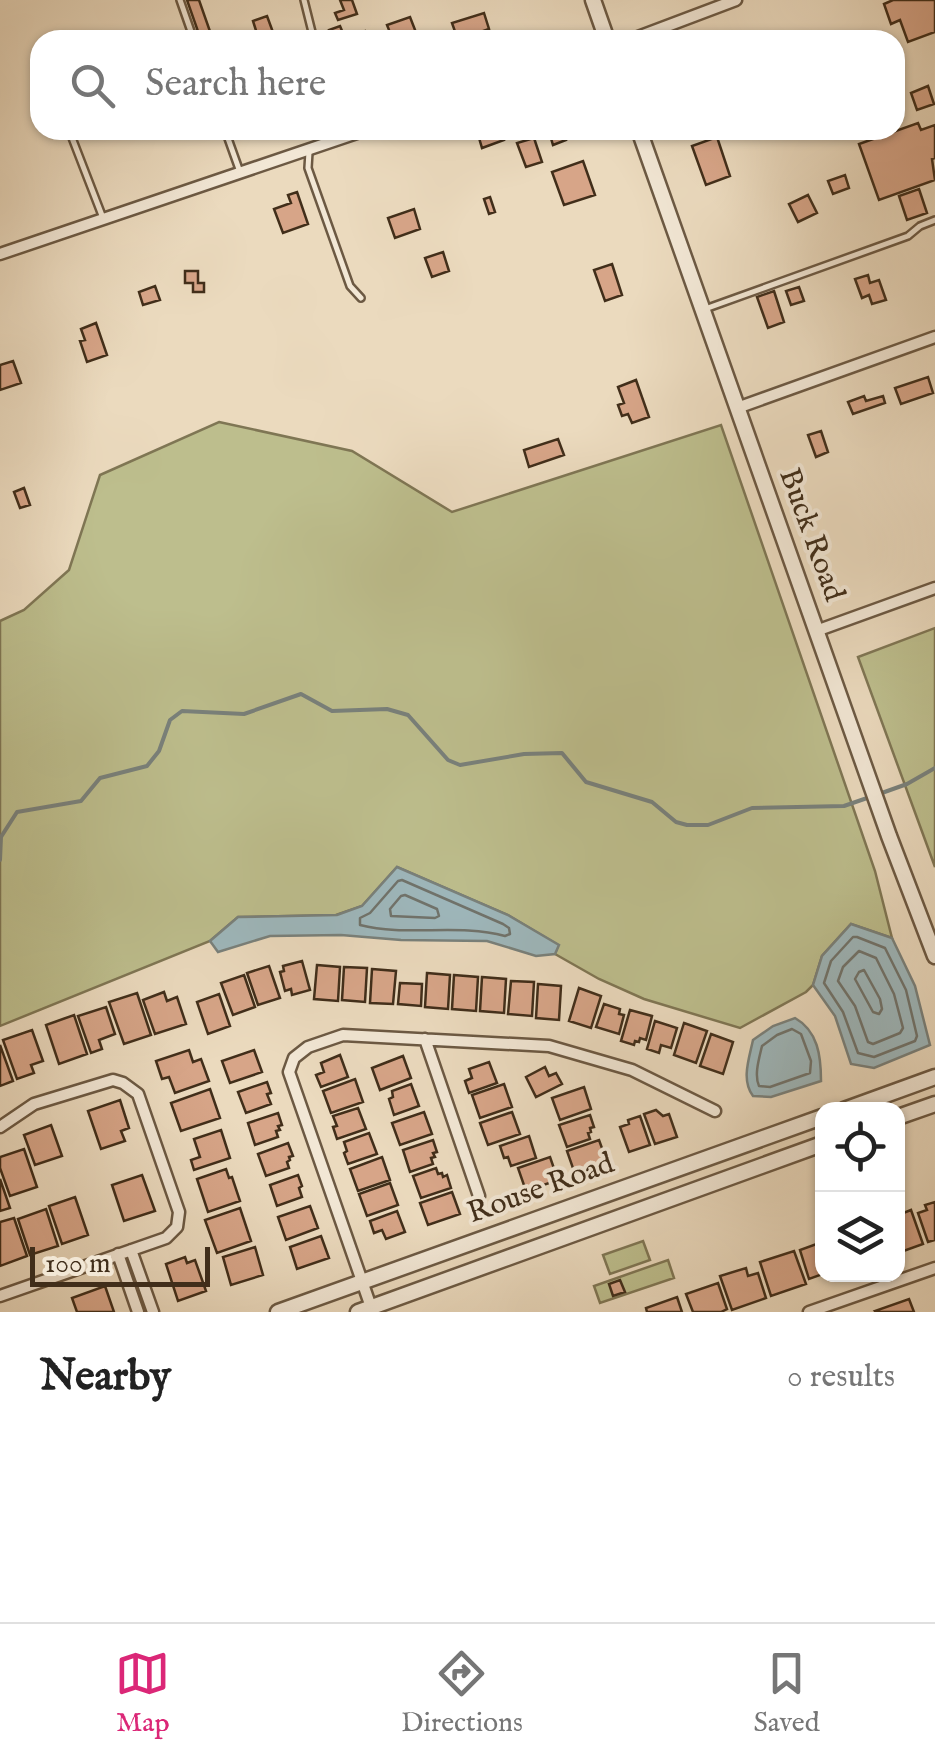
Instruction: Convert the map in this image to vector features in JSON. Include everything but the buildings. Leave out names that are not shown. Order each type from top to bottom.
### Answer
[{"type":"street","points":[[593,0],[604,30]]},
{"type":"street","points":[[656,30],[736,0]]},
{"type":"street","points":[[0,254],[331,140]]},
{"type":"street","name":"Buck Road","points":[[642,140],[935,956]]},
{"type":"street","points":[[737,408],[935,338]]},
{"type":"street","points":[[816,631],[935,588]]},
{"type":"street","points":[[365,1310],[362,1282],[289,1072],[294,1058],[308,1047],[343,1034],[549,1046],[632,1070],[715,1111]]},
{"type":"street","points":[[425,1039],[479,1196]]},
{"type":"street","points":[[865,1102],[935,1076]]},
{"type":"street","points":[[0,1127],[34,1104],[112,1080],[123,1083],[138,1094],[179,1212],[178,1227],[166,1238],[0,1296]]},
{"type":"street","points":[[905,1115],[935,1104]]},
{"type":"street","name":"Rouse Road","points":[[278,1312],[815,1120]]},
{"type":"street","name":"Rouse Road","points":[[365,1310],[815,1147]]},
{"type":"street","points":[[131,1250],[152,1312]]},
{"type":"street","points":[[118,1254],[138,1312]]},
{"type":"street","points":[[810,1312],[844,1306],[935,1268]]},
{"type":"street","points":[[132,1294],[145,1290]]},
{"type":"lane","points":[[180,0],[190,30]]},
{"type":"lane","points":[[304,0],[312,30]]},
{"type":"lane","points":[[73,140],[103,218]]},
{"type":"lane","points":[[229,140],[240,172]]},
{"type":"lane","points":[[310,149],[308,168],[350,286],[361,298]]},
{"type":"lane","points":[[702,310],[908,236],[935,220]]},
{"type":"green space","points":[[219,422],[352,451],[452,512],[721,425],[875,871],[892,938],[851,924],[822,956],[813,985],[806,992],[740,1028],[644,999],[599,979],[555,954],[558,945],[508,915],[397,867],[362,906],[336,915],[238,917],[210,941],[0,1026],[0,621],[24,610],[69,570],[100,475]]},
{"type":"green space","points":[[935,628],[935,867],[858,657]]},
{"type":"green space","points":[[643,1241],[650,1260],[610,1274],[603,1255]]},
{"type":"green space","points":[[668,1260],[674,1278],[600,1303],[594,1286]]},
{"type":"water","points":[[397,867],[508,915],[559,945],[555,954],[536,956],[487,941],[341,935],[270,936],[218,952],[210,941],[238,917],[337,915],[362,906]]},
{"type":"water","points":[[851,924],[892,938],[915,986],[930,1045],[874,1068],[851,1064],[835,1016],[813,985],[822,956]]},
{"type":"water","points":[[795,1018],[809,1030],[817,1045],[821,1081],[771,1097],[753,1096],[747,1076],[753,1040],[773,1026]]},
{"type":"waterway","points":[[0,860],[1,837],[17,812],[81,801],[100,778],[147,766],[159,751],[170,720],[182,711],[244,714],[301,694],[332,711],[387,709],[408,715],[448,760],[460,765],[524,754],[562,753],[586,782],[652,802],[676,822],[687,825],[708,825],[752,808],[844,806],[870,797]]},
{"type":"waterway","points":[[879,794],[935,768]]}]
